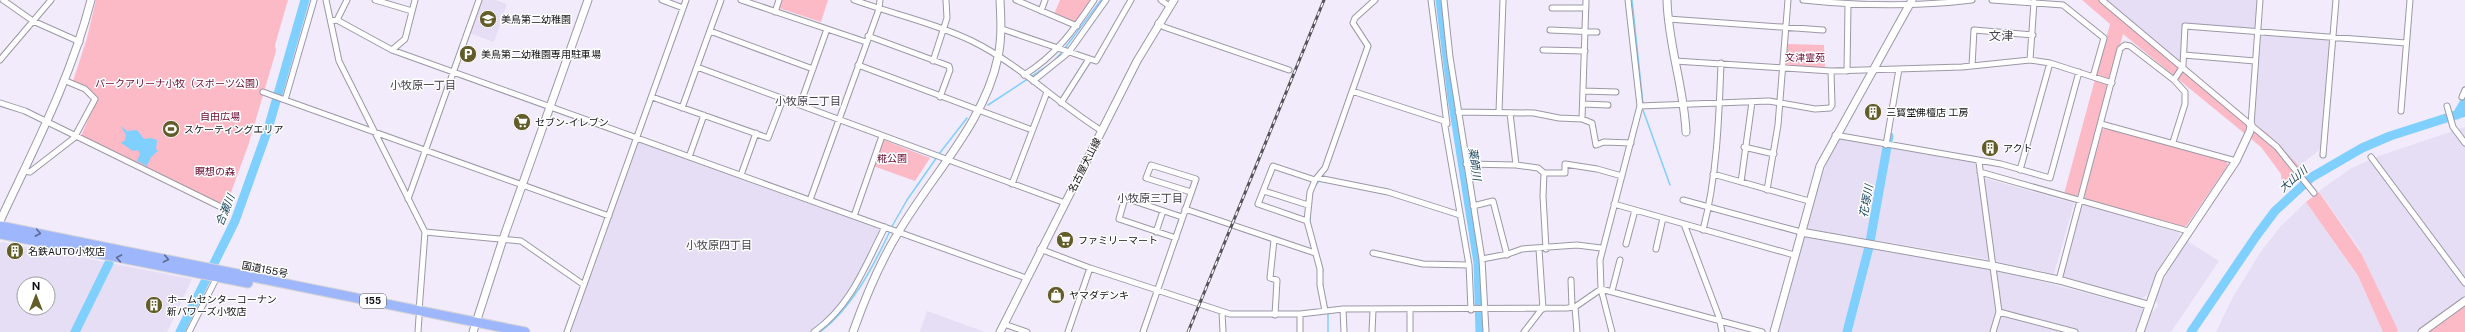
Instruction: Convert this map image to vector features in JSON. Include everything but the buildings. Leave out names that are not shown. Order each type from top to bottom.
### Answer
[{"type":"highway","name":"国道155号","points":[[0,226],[114,248],[200,271]]},
{"type":"highway","name":"国道155号","points":[[0,234],[219,274],[419,314],[494,332]]},
{"type":"highway","name":"国道155号","points":[[475,328],[525,332]]},
{"type":"street","points":[[3,0],[33,21],[80,42]]},
{"type":"street","points":[[0,60],[51,0]]},
{"type":"street","points":[[0,221],[66,81],[80,42],[91,0]]},
{"type":"street","points":[[284,99],[314,0]]},
{"type":"street","points":[[326,0],[339,61],[425,232],[418,332]]},
{"type":"street","points":[[337,20],[347,0]]},
{"type":"street","points":[[375,0],[412,10]]},
{"type":"street","points":[[392,50],[405,39],[415,0]]},
{"type":"street","points":[[408,199],[479,0]]},
{"type":"street","points":[[475,328],[503,239],[588,0]]},
{"type":"street","points":[[662,0],[683,8]]},
{"type":"street","points":[[567,332],[686,0]]},
{"type":"street","points":[[682,108],[721,0]]},
{"type":"street","points":[[741,0],[827,29],[867,39],[949,66],[950,70],[940,96]]},
{"type":"street","points":[[775,12],[779,0]]},
{"type":"street","points":[[854,0],[971,40],[999,56],[1061,103],[1102,131]]},
{"type":"street","points":[[810,200],[879,9],[880,0]]},
{"type":"street","points":[[933,61],[948,18],[946,0]]},
{"type":"street","points":[[853,332],[869,288],[896,231],[943,159],[978,111],[990,87],[999,56],[1002,29],[1000,0]]},
{"type":"street","points":[[1016,0],[1076,26]]},
{"type":"street","points":[[1041,11],[1045,0]]},
{"type":"street","points":[[1028,78],[1059,49],[1094,0]]},
{"type":"street","points":[[1028,78],[1068,52],[1106,0]]},
{"type":"street","points":[[1002,29],[1096,61],[1131,0]]},
{"type":"street","points":[[1161,0],[1172,3]]},
{"type":"street","points":[[1325,311],[1320,285],[1320,269],[1307,221],[1310,192],[1316,179],[1325,168],[1368,46],[1353,24],[1355,18],[1375,0]]},
{"type":"street","points":[[1431,0],[1448,142]]},
{"type":"street","points":[[1444,0],[1458,112],[1482,259],[1486,310],[1486,332]]},
{"type":"street","points":[[1499,112],[1503,0]]},
{"type":"street","points":[[1582,119],[1586,0]]},
{"type":"street","points":[[1612,332],[1601,289],[1601,248],[1640,106],[1628,0]]},
{"type":"street","points":[[1667,0],[1668,19],[1684,104],[1686,132]]},
{"type":"street","points":[[1767,190],[1774,154],[1780,103],[1788,0]]},
{"type":"street","points":[[1803,0],[1848,5],[1972,0]]},
{"type":"street","points":[[1992,0],[2063,5],[2104,38],[2093,77]]},
{"type":"street","points":[[2102,0],[2183,66],[2277,147],[2314,193]]},
{"type":"street","points":[[2140,332],[2148,305],[2160,275],[2236,161],[2250,132],[2260,0]]},
{"type":"street","points":[[2323,155],[2336,0]]},
{"type":"street","points":[[2401,111],[2410,0]]},
{"type":"street","points":[[2030,60],[2033,35],[2034,2]]},
{"type":"street","name":"名古屋犬山線","points":[[1000,332],[1040,249],[1158,23],[1172,3]]},
{"type":"street","points":[[1774,332],[1794,255],[1820,166],[1835,135],[1910,3]]},
{"type":"street","points":[[1847,71],[1848,5]]},
{"type":"street","points":[[1552,8],[1586,8]]},
{"type":"street","points":[[1668,19],[1823,30]]},
{"type":"street","points":[[331,21],[337,20],[392,50],[1026,278]]},
{"type":"street","points":[[1158,23],[1164,28],[1288,70]]},
{"type":"street","points":[[2174,80],[2183,66],[2185,26],[2406,43]]},
{"type":"street","points":[[800,105],[827,29]]},
{"type":"street","points":[[1550,30],[1597,32]]},
{"type":"street","points":[[1972,66],[1974,30],[2033,35]]},
{"type":"street","points":[[710,31],[813,69]]},
{"type":"street","points":[[2059,280],[2120,49],[2125,45],[2130,46],[2174,80],[2186,92],[2185,104],[2173,142]]},
{"type":"street","points":[[1543,50],[1585,51]]},
{"type":"street","points":[[2184,55],[2255,61]]},
{"type":"street","points":[[1061,103],[1089,59]]},
{"type":"street","points":[[1675,61],[1721,63],[1783,69],[1847,71],[1972,66],[2030,60],[2050,63],[2112,83]]},
{"type":"street","points":[[1703,230],[1710,205],[1720,103],[1721,63]]},
{"type":"street","points":[[2020,170],[2050,63]]},
{"type":"street","points":[[858,65],[1032,130]]},
{"type":"street","points":[[698,67],[934,156],[1064,203]]},
{"type":"street","points":[[1886,145],[1899,69]]},
{"type":"street","points":[[1640,106],[1752,102],[1780,103],[1815,109],[1830,108],[1832,105],[1831,71]]},
{"type":"street","points":[[1835,135],[1979,162],[2001,164],[2050,178],[2079,72]]},
{"type":"street","points":[[24,171],[30,172],[75,136],[95,99],[85,89],[66,81]]},
{"type":"street","points":[[2462,97],[2465,90]]},
{"type":"street","points":[[1352,91],[1444,121],[1469,265],[1471,310]]},
{"type":"street","points":[[1583,91],[1616,92]]},
{"type":"street","points":[[263,92],[608,216]]},
{"type":"street","points":[[1012,184],[1046,92]]},
{"type":"street","points":[[652,97],[768,138],[783,99]]},
{"type":"street","points":[[1742,182],[1744,147],[1752,102]]},
{"type":"street","points":[[0,103],[47,122],[227,210]]},
{"type":"street","points":[[1583,104],[1608,105]]},
{"type":"street","points":[[2447,106],[2453,127],[2465,143]]},
{"type":"street","points":[[1458,112],[1534,113],[1559,118],[1582,119],[1592,123],[1596,145],[1604,142],[1631,143]]},
{"type":"street","points":[[1510,113],[1516,165]]},
{"type":"street","points":[[689,157],[704,115]]},
{"type":"street","points":[[2101,124],[2173,142],[2236,161]]},
{"type":"street","points":[[741,175],[756,133]]},
{"type":"street","points":[[854,216],[882,136]]},
{"type":"street","points":[[1744,147],[1774,154]]},
{"type":"street","points":[[2371,157],[2465,283]]},
{"type":"street","points":[[1979,162],[1999,312],[1993,332]]},
{"type":"street","points":[[1466,164],[1516,165],[1538,168],[1544,173],[1564,173],[1565,164],[1604,170],[1622,176]]},
{"type":"street","points":[[1143,332],[1196,180],[1151,165],[1146,178],[1191,192]]},
{"type":"street","points":[[1307,221],[1258,204],[1273,166],[1316,179],[1388,192],[1460,215]]},
{"type":"street","points":[[1980,172],[2188,231]]},
{"type":"street","points":[[1544,173],[1543,196],[1546,249]]},
{"type":"street","points":[[1713,174],[1809,201]]},
{"type":"street","points":[[1264,191],[1308,205]]},
{"type":"street","points":[[1176,238],[1119,219],[1126,198],[1182,217]]},
{"type":"street","points":[[1683,200],[1710,205],[1801,232],[1993,266],[2059,280],[2148,305]]},
{"type":"street","points":[[1473,206],[1493,201],[1507,254]]},
{"type":"street","points":[[1614,204],[1794,255]]},
{"type":"street","points":[[1185,210],[1315,253]]},
{"type":"street","points":[[1626,244],[1635,210]]},
{"type":"street","points":[[1156,232],[1163,211]]},
{"type":"street","points":[[1656,249],[1663,218]]},
{"type":"street","points":[[1684,224],[1720,321],[1722,332]]},
{"type":"street","points":[[814,332],[833,317],[845,303],[869,263],[886,228]]},
{"type":"street","points":[[425,232],[521,240],[584,285]]},
{"type":"street","points":[[1274,240],[1270,278],[1277,280],[1275,315]]},
{"type":"street","points":[[1482,259],[1507,254],[1522,249],[1546,249],[1577,245],[1601,248]]},
{"type":"street","points":[[1040,249],[1090,268],[1230,314],[1300,314],[1343,309],[1486,310],[1573,307],[1601,289],[1762,332]]},
{"type":"street","points":[[1524,332],[1542,309],[1539,249]]},
{"type":"street","points":[[1373,253],[1423,264],[1469,265]]},
{"type":"street","points":[[1612,291],[1620,260]]},
{"type":"street","points":[[1068,332],[1090,268]]},
{"type":"street","points":[[191,332],[219,274]]},
{"type":"street","points":[[1571,280],[1577,332]]},
{"type":"street","points":[[2422,332],[2465,301]]},
{"type":"street","points":[[1343,309],[1344,332]]},
{"type":"street","points":[[1372,332],[1373,310]]},
{"type":"street","points":[[1410,310],[1410,332]]},
{"type":"street","points":[[1222,312],[1223,332]]},
{"type":"street","points":[[1999,312],[2075,332]]},
{"type":"street","points":[[1300,314],[1300,332]]},
{"type":"street","points":[[1004,324],[1027,332]]},
{"type":"shaded area","name":"美鳥第二幼稚園","points":[[481,0],[495,0],[507,4],[494,42],[469,33]]},
{"type":"shaded area","points":[[2106,0],[2258,0],[2255,30],[2186,24],[2182,64]]},
{"type":"shaded area","points":[[2259,32],[2331,38],[2323,147],[2299,166],[2267,133],[2253,123]]},
{"type":"shaded area","points":[[2465,127],[2465,297],[2418,332],[2398,332],[2359,248],[2319,191],[2350,169],[2376,157]]},
{"type":"shaded area","points":[[1839,139],[1976,163],[1979,166],[1980,177],[2074,203],[2054,274],[1976,257],[1808,229],[1807,226],[1820,181],[1832,150]]},
{"type":"shaded area","points":[[637,142],[880,229],[858,277],[836,310],[809,332],[569,332]]},
{"type":"shaded area","points":[[2306,202],[2358,277],[2383,332],[2216,332],[2233,297],[2260,253],[2280,227]]},
{"type":"shaded area","points":[[2085,205],[2179,232],[2180,235],[2162,263],[2147,295],[2141,299],[2064,277],[2063,274],[2081,207]]},
{"type":"shaded area","points":[[1807,235],[2021,276],[2142,308],[2149,315],[2158,306],[2155,299],[2166,274],[2187,241],[2219,261],[2171,332],[1778,332],[1804,237]]},
{"type":"shaded area","points":[[2,242],[192,279],[167,332],[0,332],[0,243]]},
{"type":"shaded area","points":[[927,311],[985,332],[920,332]]},
{"type":"green space","name":"パークアリーナ小牧（スポーツ公園）","points":[[96,0],[288,0],[275,45],[276,51],[248,146],[226,206],[81,136],[98,97],[87,88],[73,81],[87,38]]},
{"type":"green space","points":[[782,0],[828,0],[821,22],[779,8]]},
{"type":"green space","points":[[1060,0],[1092,0],[1076,23],[1054,14]]},
{"type":"green space","points":[[2082,0],[2106,0],[2247,120],[2267,133],[2302,169],[2282,186],[2281,174],[2261,147],[2123,34],[2078,195],[2075,197],[2064,194],[2110,24]]},
{"type":"green space","name":"文津霊苑","points":[[1786,44],[1824,45],[1825,69],[1788,68],[1785,65]]},
{"type":"green space","points":[[2106,128],[2226,161],[2228,165],[2187,225],[2184,227],[2086,200],[2084,197],[2102,130]]},
{"type":"green space","name":"糀公園","points":[[884,140],[930,158],[915,181],[873,166]]},
{"type":"green space","points":[[2319,192],[2361,253],[2398,330],[2397,332],[2383,332],[2358,276],[2306,202]]},
{"type":"green space","points":[[2465,304],[2465,332],[2428,332]]},
{"type":"water","points":[[121,126],[127,131],[137,130],[144,139],[151,138],[157,140],[156,149],[158,151],[151,157],[147,166],[137,161],[140,154],[138,150],[133,151],[121,143],[125,140],[126,135]]},
{"type":"waterway","name":"合瀬川","points":[[180,332],[235,221],[268,129],[305,0]]},
{"type":"waterway","points":[[1065,48],[1101,0]]},
{"type":"waterway","name":"薬師川","points":[[1440,0],[1452,98],[1478,263],[1480,332]]},
{"type":"waterway","points":[[1632,0],[1643,104]]},
{"type":"waterway","points":[[988,105],[1052,63],[1063,51]]},
{"type":"waterway","points":[[2457,115],[2465,101]]},
{"type":"waterway","points":[[1643,110],[1670,185]]},
{"type":"waterway","name":"大山川","points":[[2191,332],[2275,211],[2312,177],[2362,148],[2390,136],[2465,112]]},
{"type":"waterway","points":[[939,154],[967,118]]},
{"type":"waterway","name":"花塚川","points":[[1847,332],[1869,247],[1889,136]]},
{"type":"waterway","points":[[891,228],[907,200],[937,157]]},
{"type":"waterway","points":[[1315,186],[1319,181]]},
{"type":"waterway","points":[[1310,213],[1310,225]]},
{"type":"waterway","points":[[820,332],[852,299],[869,272],[890,231]]},
{"type":"waterway","points":[[1319,257],[1323,270],[1322,275]]},
{"type":"waterway","points":[[75,332],[109,263]]},
{"type":"waterway","points":[[1322,281],[1324,293]]},
{"type":"waterway","points":[[1325,300],[1327,307]]},
{"type":"waterway","points":[[1328,313],[1328,332]]},
{"type":"waterway","points":[[1723,325],[1725,332]]},
{"type":"railway","points":[[1188,332],[1324,0]]},
{"type":"place","name":"美鳥第二幼稚園","points":[[488,19]]},
{"type":"place","name":"美鳥第二幼稚園専用駐車場","points":[[468,54]]},
{"type":"place","name":"三寳堂佛檀店 工房","points":[[1873,112]]},
{"type":"place","name":"セブン-イレブン","points":[[522,122]]},
{"type":"place","name":"スケーティングエリア","points":[[171,129]]},
{"type":"place","name":"アクト","points":[[1990,148]]},
{"type":"place","name":"ファミリーマート","points":[[1065,240]]},
{"type":"place","name":"名鉄AUTO小牧店","points":[[15,251]]},
{"type":"place","name":"ヤマダデンキ","points":[[1056,295]]},
{"type":"place","name":"ホームセンターコーナン 新パワーズ小牧店","points":[[154,305]]},
{"type":"district","name":"文津","points":[[2001,36]]},
{"type":"district","name":"小牧原一丁目","points":[[423,85]]},
{"type":"district","name":"小牧原二丁目","points":[[808,101]]},
{"type":"district","name":"小牧原三丁目","points":[[1150,198]]},
{"type":"district","name":"小牧原四丁目","points":[[719,245]]},
{"type":"park label","name":"自由広場","points":[[220,116]]},
{"type":"park label","name":"瞑想の森","points":[[215,171]]}]
